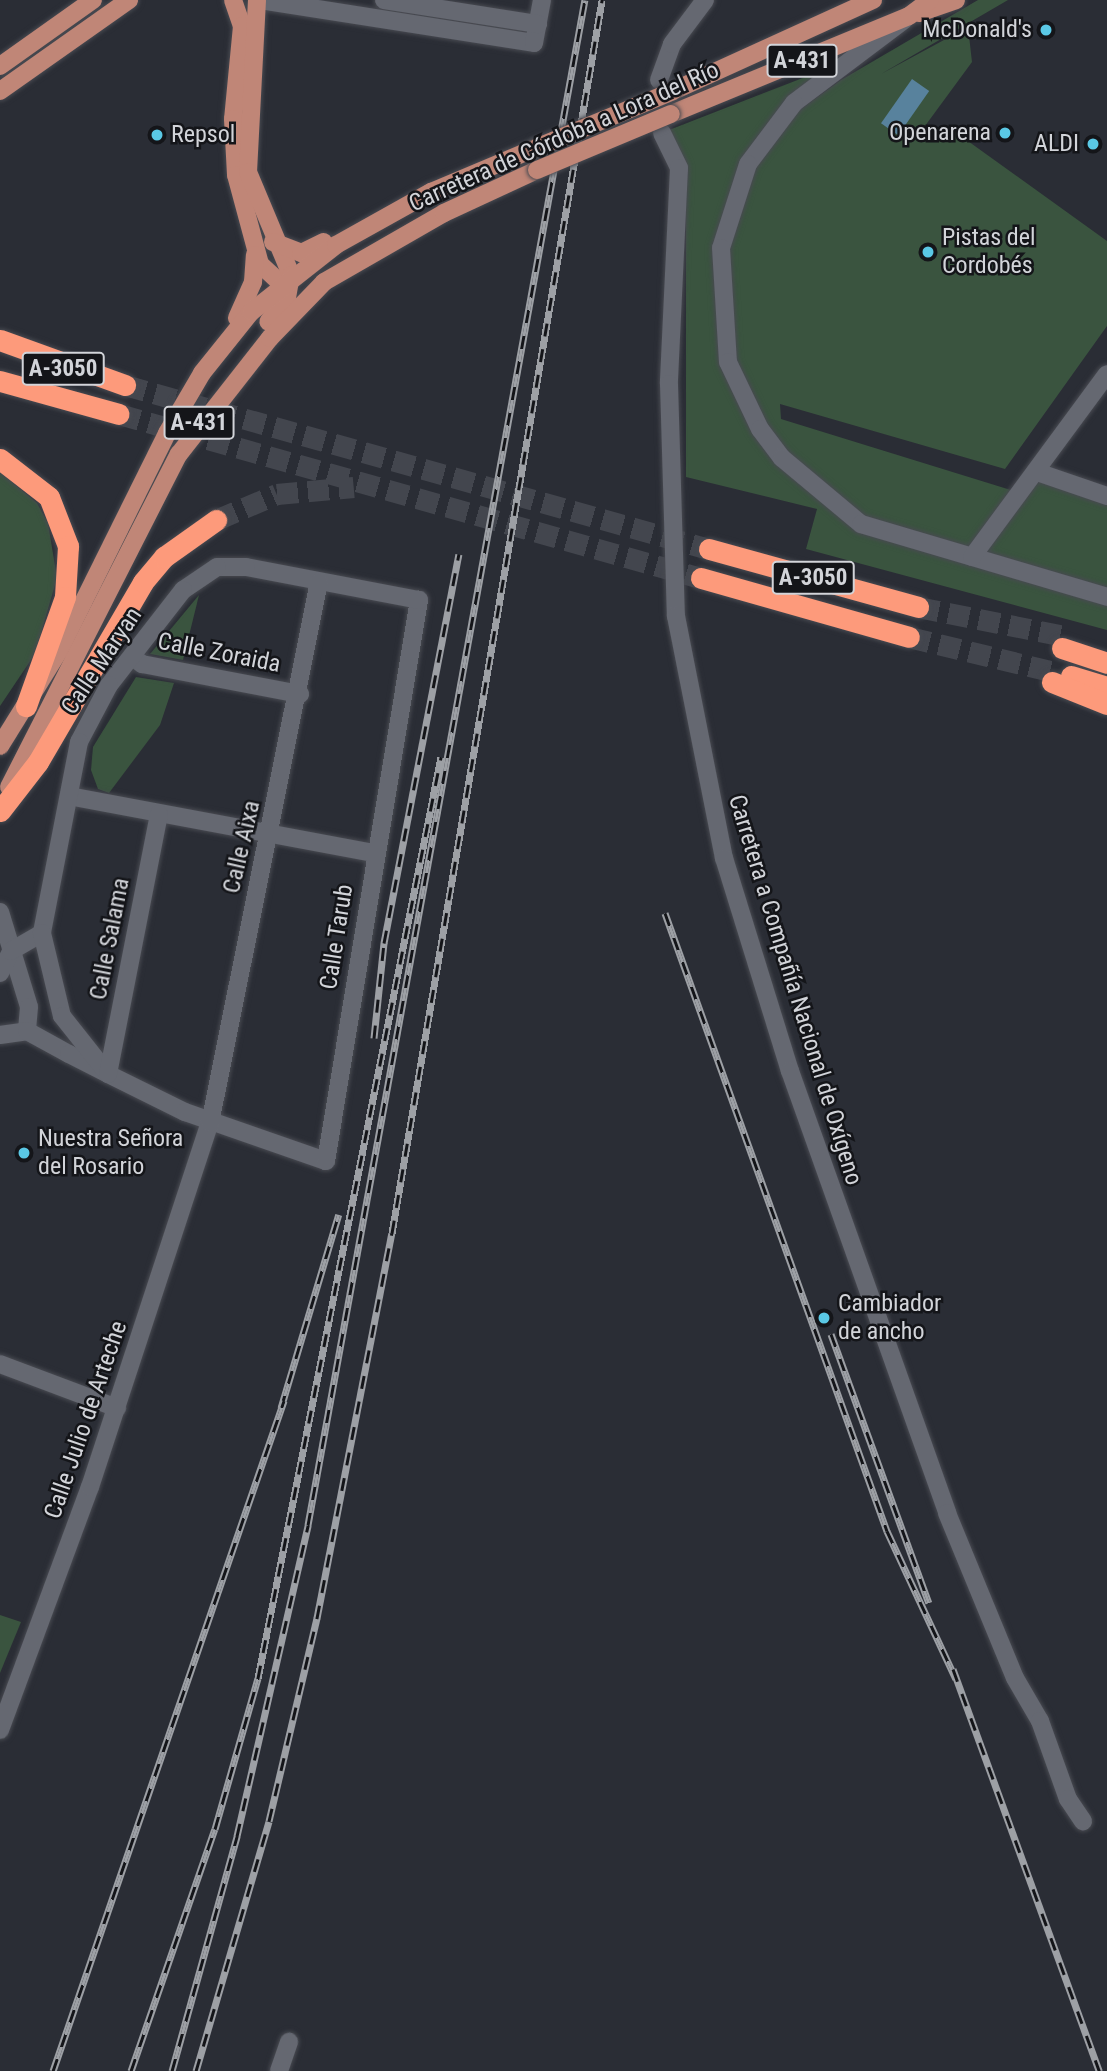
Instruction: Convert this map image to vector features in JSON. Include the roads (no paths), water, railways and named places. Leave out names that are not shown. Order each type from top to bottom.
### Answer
[{"type":"highway","name":"A-3050","points":[[0,340],[125,386],[0,352]]},
{"type":"highway","name":"A-3050","points":[[0,381],[120,414]]},
{"type":"highway","points":[[0,387],[42,392]]},
{"type":"highway","points":[[0,459],[49,496],[68,546],[65,597],[26,706]]},
{"type":"highway","points":[[0,811],[38,762],[143,582],[179,545],[216,520]]},
{"type":"highway","name":"A-3050","points":[[709,549],[918,607]]},
{"type":"highway","name":"A-3050","points":[[701,579],[909,637]]},
{"type":"highway","points":[[1107,647],[1063,642],[1107,663]]},
{"type":"highway","points":[[1107,687],[1054,676],[1107,704]]},
{"type":"main road","points":[[0,66],[93,0]]},
{"type":"main road","points":[[0,91],[129,0]]},
{"type":"main road","points":[[202,373],[248,296],[255,248],[234,157],[242,26],[233,0]]},
{"type":"main road","name":"Carretera de Córdoba a Lora del Río","points":[[0,746],[26,706],[202,373],[286,284],[430,192],[538,148],[666,86],[873,0]]},
{"type":"main road","name":"Carretera de Córdoba a Lora del Río","points":[[0,802],[195,427],[324,282],[444,213],[537,170],[909,16],[930,0]]},
{"type":"main road","points":[[909,16],[956,0]]},
{"type":"main road","points":[[259,2],[246,158],[286,284]]},
{"type":"main road","points":[[272,242],[293,253],[312,250],[395,201],[430,192]]},
{"type":"main road","points":[[255,248],[286,284]]},
{"type":"main road","points":[[286,284],[324,282]]},
{"type":"main road","points":[[195,427],[218,383],[286,284]]},
{"type":"street","points":[[384,0],[422,3],[538,24]]},
{"type":"street","points":[[259,2],[534,43],[542,0]]},
{"type":"street","points":[[666,86],[673,44],[705,0]]},
{"type":"street","points":[[909,16],[793,103],[748,164],[721,248],[721,328],[748,407],[803,481],[861,524],[1107,597]]},
{"type":"street","name":"Carretera a Compañía Nacional de Oxígeno","points":[[662,133],[679,168],[669,384],[676,616],[724,858],[790,1071],[947,1513],[1015,1678],[1040,1721],[1068,1799],[1083,1821]]},
{"type":"street","points":[[972,557],[1107,374]]},
{"type":"street","points":[[1037,472],[1107,496]]},
{"type":"street","name":"Calle Maryan","points":[[108,1074],[62,1016],[42,933],[69,796],[87,722],[132,656],[183,590],[217,567],[419,600]]},
{"type":"street","name":"Calle Aixa","points":[[210,1123],[300,694],[319,582]]},
{"type":"street","name":"Calle Tarub","points":[[27,1031],[210,1123],[326,1160],[419,600]]},
{"type":"street","name":"Calle Zoraida","points":[[132,656],[142,664],[300,694]]},
{"type":"street","points":[[69,796],[375,853]]},
{"type":"street","name":"Calle Salama","points":[[108,1074],[159,814]]},
{"type":"street","points":[[0,914],[29,1007],[27,1031],[0,1035]]},
{"type":"street","points":[[0,973],[11,951],[42,933]]},
{"type":"street","name":"Calle Julio de Arteche","points":[[0,1730],[117,1408],[210,1123]]},
{"type":"street","points":[[0,1364],[117,1408]]},
{"type":"street","points":[[279,2071],[289,2042]]},
{"type":"water","points":[[912,79],[929,91],[898,135],[881,123]]},
{"type":"tunnel","points":[[125,385],[709,549]]},
{"type":"tunnel","points":[[119,414],[701,578]]},
{"type":"tunnel","points":[[216,520],[277,494],[354,487]]},
{"type":"tunnel","points":[[918,607],[1065,636]]},
{"type":"tunnel","points":[[909,637],[1055,672]]},
{"type":"railway","points":[[172,2071],[237,1836],[308,1525],[585,0]]},
{"type":"railway","points":[[196,2071],[269,1821],[317,1618],[392,1233],[602,0]]},
{"type":"railway","points":[[374,1038],[384,943],[459,554]]},
{"type":"railway","points":[[131,2071],[215,1829],[258,1678],[441,757]]},
{"type":"railway","points":[[665,913],[887,1531],[956,1679]]},
{"type":"railway","points":[[281,1408],[339,1214]]},
{"type":"railway","points":[[831,1334],[929,1603]]},
{"type":"railway","points":[[53,2071],[284,1401]]},
{"type":"railway","points":[[953,1669],[1099,2071]]},
{"type":"place","name":"McDonald's","points":[[1046,30]]},
{"type":"place","name":"Openarena","points":[[1005,133]]},
{"type":"place","name":"Repsol","points":[[157,135]]},
{"type":"place","name":"ALDI","points":[[1093,144]]},
{"type":"place","name":"Pistas del Cordobés","points":[[928,252]]},
{"type":"place","name":"Nuestra Señora del Rosario","points":[[24,1153]]},
{"type":"place","name":"Cambiador de ancho","points":[[824,1318]]}]
